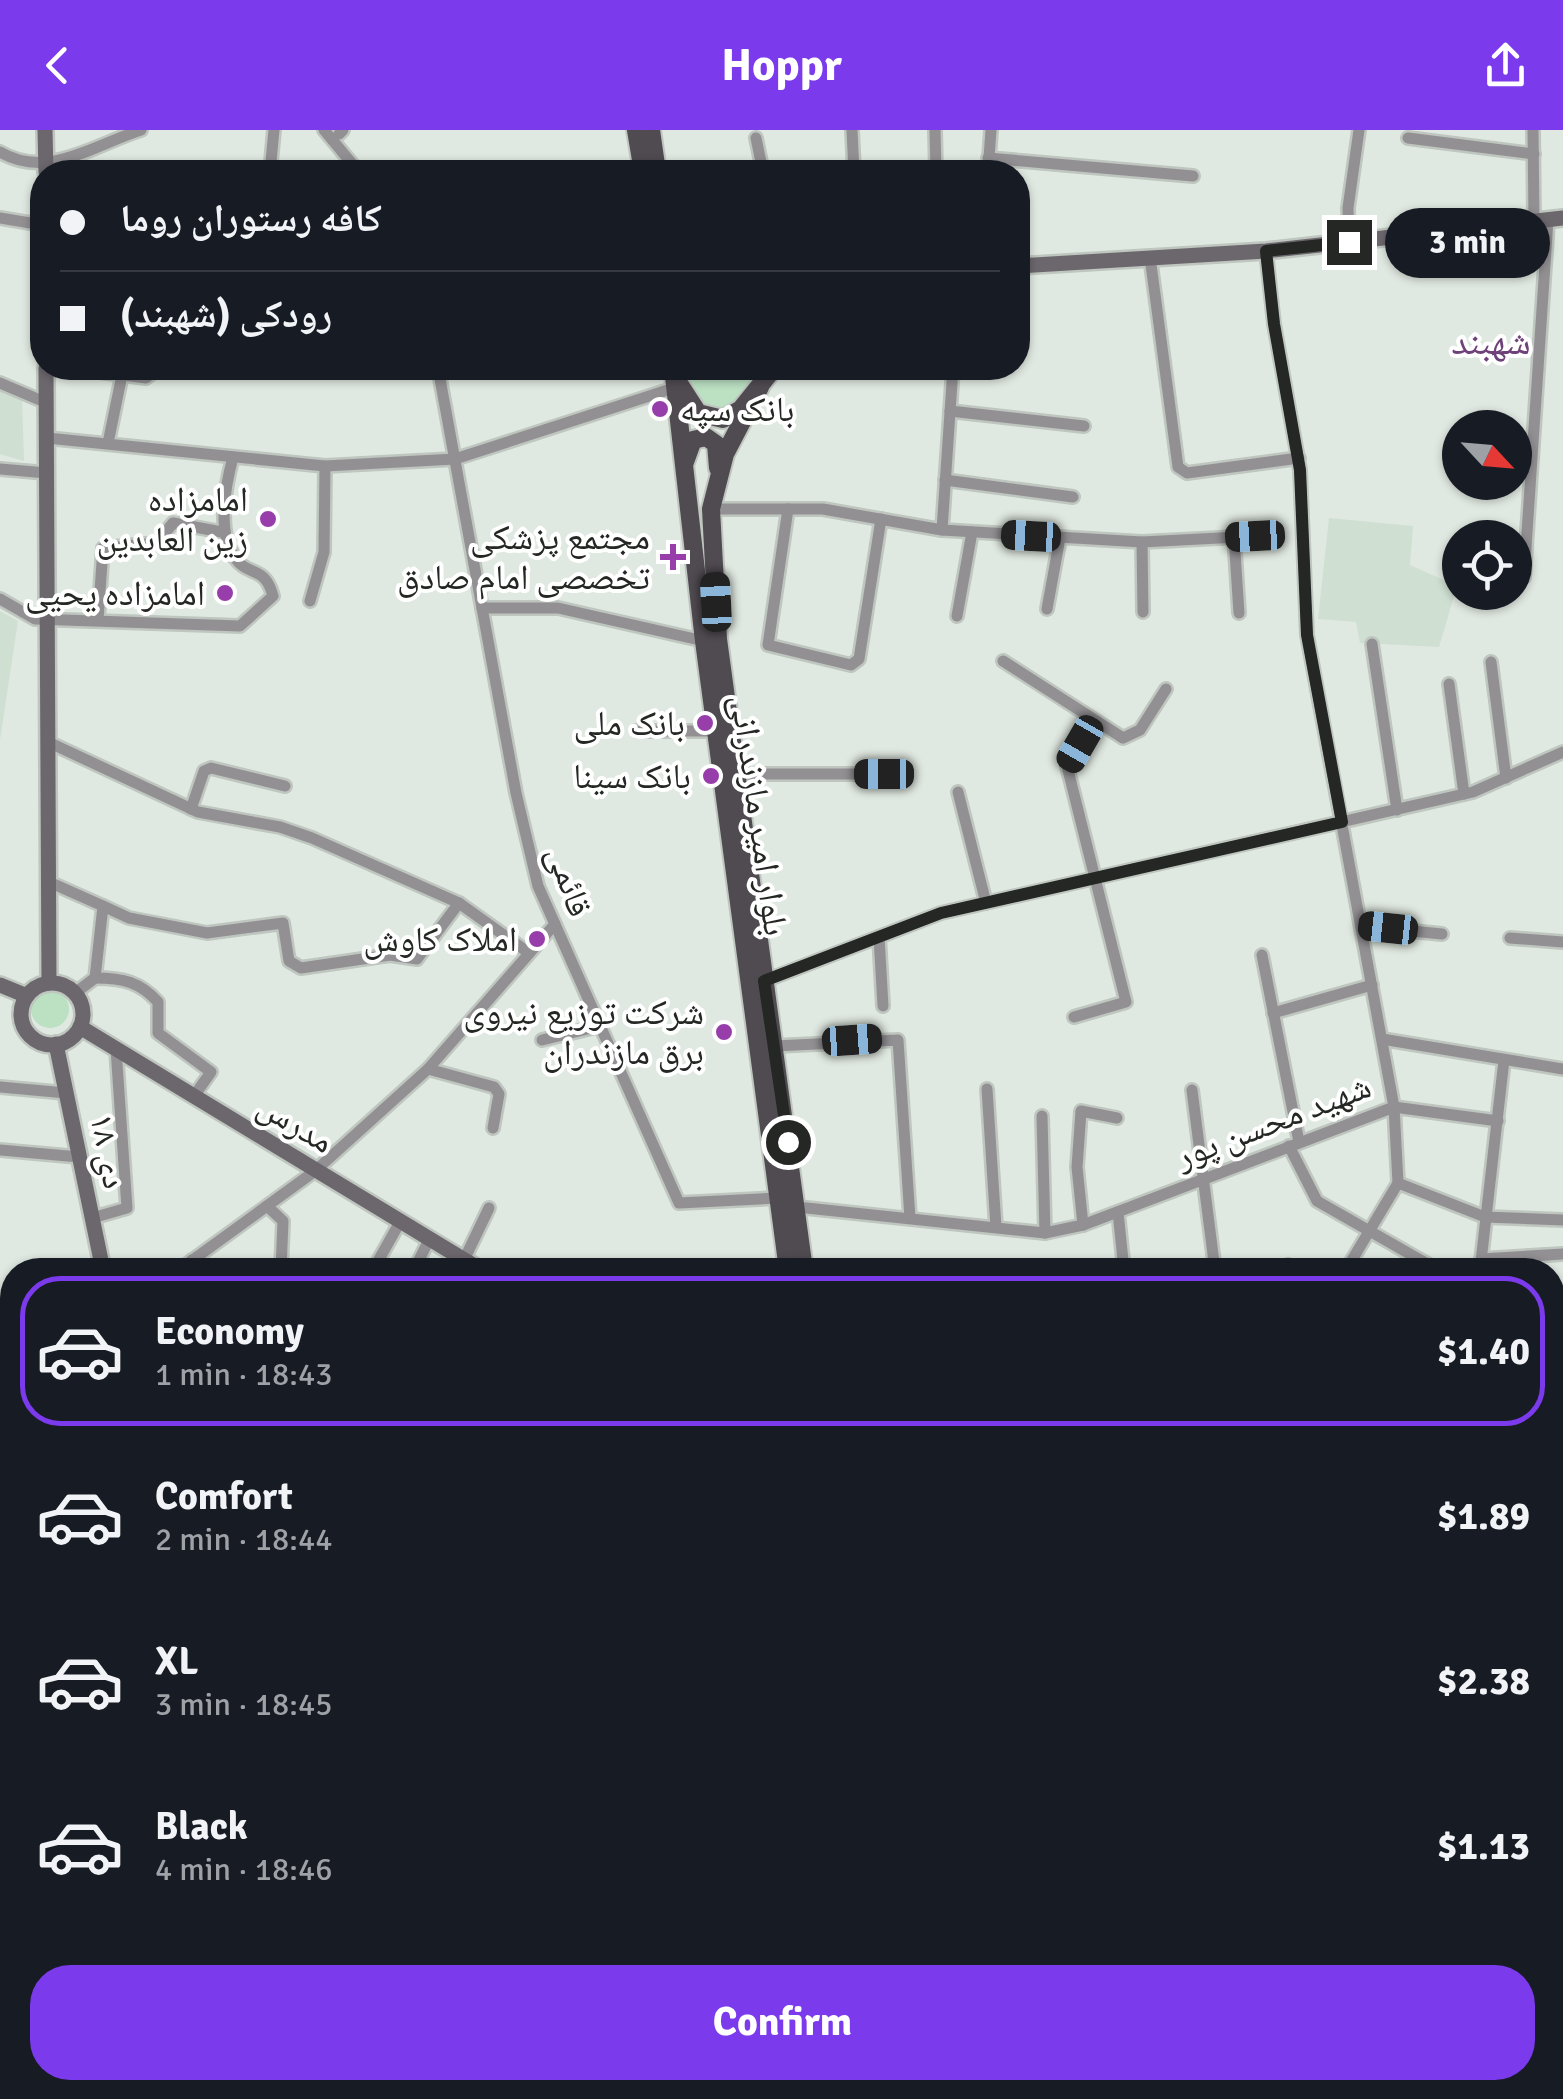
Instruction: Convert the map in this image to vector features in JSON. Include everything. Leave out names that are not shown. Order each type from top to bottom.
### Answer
[{"type":"main road","points":[[45,130],[46,160]]},
{"type":"main road","points":[[636,130],[640,160]]},
{"type":"main road","points":[[650,130],[655,160]]},
{"type":"main road","points":[[1030,265],[1266,251],[1549,220]]},
{"type":"main road","points":[[46,380],[49,983]]},
{"type":"main road","name":"بلوار امیر مازندرانی","points":[[675,380],[704,641],[786,1258]]},
{"type":"main road","points":[[677,380],[688,403],[708,418],[723,419],[741,409],[765,380]]},
{"type":"main road","name":"بلوار امیر مازندرانی","points":[[760,387],[725,454],[711,509],[718,639],[802,1258]]},
{"type":"main road","points":[[684,468],[693,440],[699,436],[712,440],[718,453],[717,483]]},
{"type":"main road","points":[[49,983],[74,993],[82,1009],[80,1026],[74,1035],[56,1044],[42,1043],[26,1030],[21,1016],[26,996],[49,983]]},
{"type":"main road","points":[[0,985],[26,996]]},
{"type":"main road","name":"مدرس","points":[[80,1026],[460,1258]]},
{"type":"main road","name":"۱۸ دی","points":[[56,1044],[98,1258]]},
{"type":"street","points":[[65,160],[123,133],[141,130]]},
{"type":"street","points":[[271,160],[274,130]]},
{"type":"street","points":[[324,130],[349,160]]},
{"type":"street","points":[[852,130],[853,160]]},
{"type":"street","points":[[935,130],[936,160]]},
{"type":"street","points":[[990,130],[988,158],[1011,160]]},
{"type":"street","points":[[1349,242],[1348,208],[1359,130]]},
{"type":"street","points":[[1528,520],[1549,220],[1534,154],[1533,130]]},
{"type":"street","points":[[756,138],[761,160]]},
{"type":"street","points":[[1408,138],[1534,154]]},
{"type":"street","points":[[0,152],[30,165]]},
{"type":"street","points":[[1030,162],[1193,176]]},
{"type":"street","points":[[0,218],[30,223]]},
{"type":"street","name":"شهید محسن پور","points":[[796,1206],[1046,1233],[1082,1225],[1394,1108],[1307,635],[1307,563],[1298,458],[1274,324],[1266,251]]},
{"type":"street","points":[[1150,258],[1178,467],[1187,473],[1298,458]]},
{"type":"street","points":[[108,444],[121,380]]},
{"type":"street","name":"قائمی","points":[[440,380],[516,793],[538,886],[679,1203],[778,1198]]},
{"type":"street","points":[[46,438],[325,466],[455,459],[656,380]]},
{"type":"street","points":[[942,530],[952,380]]},
{"type":"street","points":[[0,383],[46,402]]},
{"type":"street","points":[[950,411],[1084,426]]},
{"type":"street","points":[[0,599],[26,616],[48,619],[240,626],[273,596],[263,574],[235,559],[222,532],[232,458]]},
{"type":"street","points":[[310,600],[324,552],[325,466]]},
{"type":"street","points":[[0,470],[47,474]]},
{"type":"street","points":[[945,480],[1073,497]]},
{"type":"street","points":[[711,509],[823,509],[942,530],[1142,542],[1276,535]]},
{"type":"street","points":[[788,509],[768,645],[856,663],[881,519]]},
{"type":"street","points":[[98,620],[103,548],[157,543],[173,523],[222,532]]},
{"type":"street","points":[[958,616],[972,532]]},
{"type":"street","points":[[1234,537],[1239,613]]},
{"type":"street","points":[[1047,609],[1060,538]]},
{"type":"street","points":[[1142,542],[1143,612]]},
{"type":"street","points":[[482,608],[558,608],[704,641]]},
{"type":"street","points":[[1372,644],[1397,810]]},
{"type":"street","points":[[1002,660],[1093,722],[1124,738],[1132,736],[1166,689]]},
{"type":"street","points":[[1492,662],[1506,778]]},
{"type":"street","points":[[1449,684],[1464,794]]},
{"type":"street","points":[[1074,1017],[1126,1002],[1067,766],[1093,722]]},
{"type":"street","points":[[637,731],[716,731]]},
{"type":"street","points":[[48,742],[192,809],[312,838],[460,903],[529,953]]},
{"type":"street","points":[[764,981],[941,913],[1464,794],[1563,752]]},
{"type":"street","points":[[192,809],[204,771],[210,768],[285,786]]},
{"type":"street","points":[[736,774],[884,774]]},
{"type":"street","points":[[958,792],[986,903]]},
{"type":"street","points":[[48,882],[129,918],[207,933],[283,923],[289,961],[301,968],[390,955],[416,959],[460,903]]},
{"type":"street","points":[[96,978],[104,906]]},
{"type":"street","points":[[195,1258],[316,1170],[428,1068],[555,924]]},
{"type":"street","points":[[1361,926],[1442,934]]},
{"type":"street","points":[[879,937],[882,1006]]},
{"type":"street","points":[[1510,938],[1563,942]]},
{"type":"street","points":[[1262,954],[1294,1144],[1317,1202],[1417,1258]]},
{"type":"street","points":[[74,993],[96,978],[144,987],[158,1002],[158,1033],[210,1072],[194,1096]]},
{"type":"street","points":[[1273,1013],[1372,985]]},
{"type":"street","points":[[542,1040],[600,1026]]},
{"type":"street","points":[[775,1046],[898,1040],[910,1218]]},
{"type":"street","points":[[1382,1040],[1563,1070]]},
{"type":"street","points":[[92,1218],[128,1208],[116,1048]]},
{"type":"street","points":[[1481,1258],[1504,1060]]},
{"type":"street","points":[[428,1068],[494,1087],[499,1094],[493,1128]]},
{"type":"street","points":[[0,1088],[66,1093]]},
{"type":"street","points":[[987,1090],[996,1228]]},
{"type":"street","points":[[1192,1090],[1215,1258]]},
{"type":"street","points":[[1353,1258],[1398,1184],[1394,1108],[1498,1120]]},
{"type":"street","points":[[1082,1225],[1077,1167],[1082,1110],[1117,1118]]},
{"type":"street","points":[[1042,1116],[1046,1233]]},
{"type":"street","points":[[0,1150],[79,1157]]},
{"type":"street","points":[[1398,1184],[1486,1218],[1563,1220]]},
{"type":"street","points":[[267,1206],[283,1221],[281,1258]]},
{"type":"street","points":[[465,1258],[489,1208]]},
{"type":"street","points":[[1118,1212],[1123,1258]]},
{"type":"street","points":[[380,1258],[400,1222]]},
{"type":"street","points":[[420,1258],[429,1240]]},
{"type":"street","points":[[1533,1258],[1563,1254]]},
{"type":"shaded area","points":[[0,384],[22,397],[24,461],[0,454]]},
{"type":"shaded area","points":[[1329,518],[1413,526],[1410,565],[1442,579],[1442,610],[1450,610],[1439,647],[1360,643],[1356,622],[1318,619]]},
{"type":"shaded area","points":[[0,611],[18,621],[0,740]]},
{"type":"green space","points":[[688,380],[756,380],[740,400],[720,411],[695,396]]},
{"type":"green space","points":[[50,990],[64,995],[69,1009],[64,1023],[50,1028],[36,1023],[31,1009],[36,995]]},
{"type":"place","name":"بانک سپه","points":[[660,409]]},
{"type":"place","name":"امامزاده زین العابدین","points":[[268,519]]},
{"type":"place","name":"مجتمع پزشکی تخصصی امام صادق","points":[[673,557]]},
{"type":"place","name":"امامزاده یحیی","points":[[225,593]]},
{"type":"place","name":"بانک ملی","points":[[705,723]]},
{"type":"place","name":"بانک سینا","points":[[711,776]]},
{"type":"place","name":"املاک کاوش","points":[[537,939]]},
{"type":"place","name":"شرکت توزیع نیروی برق مازندران","points":[[724,1032]]},
{"type":"district","name":"شهبند","points":[[1491,341]]},
{"type":"route","points":[[788,1142],[764,981],[941,913],[1342,822],[1307,635],[1308,582],[1300,470],[1290,395],[1274,324],[1266,251],[1349,242]]}]
